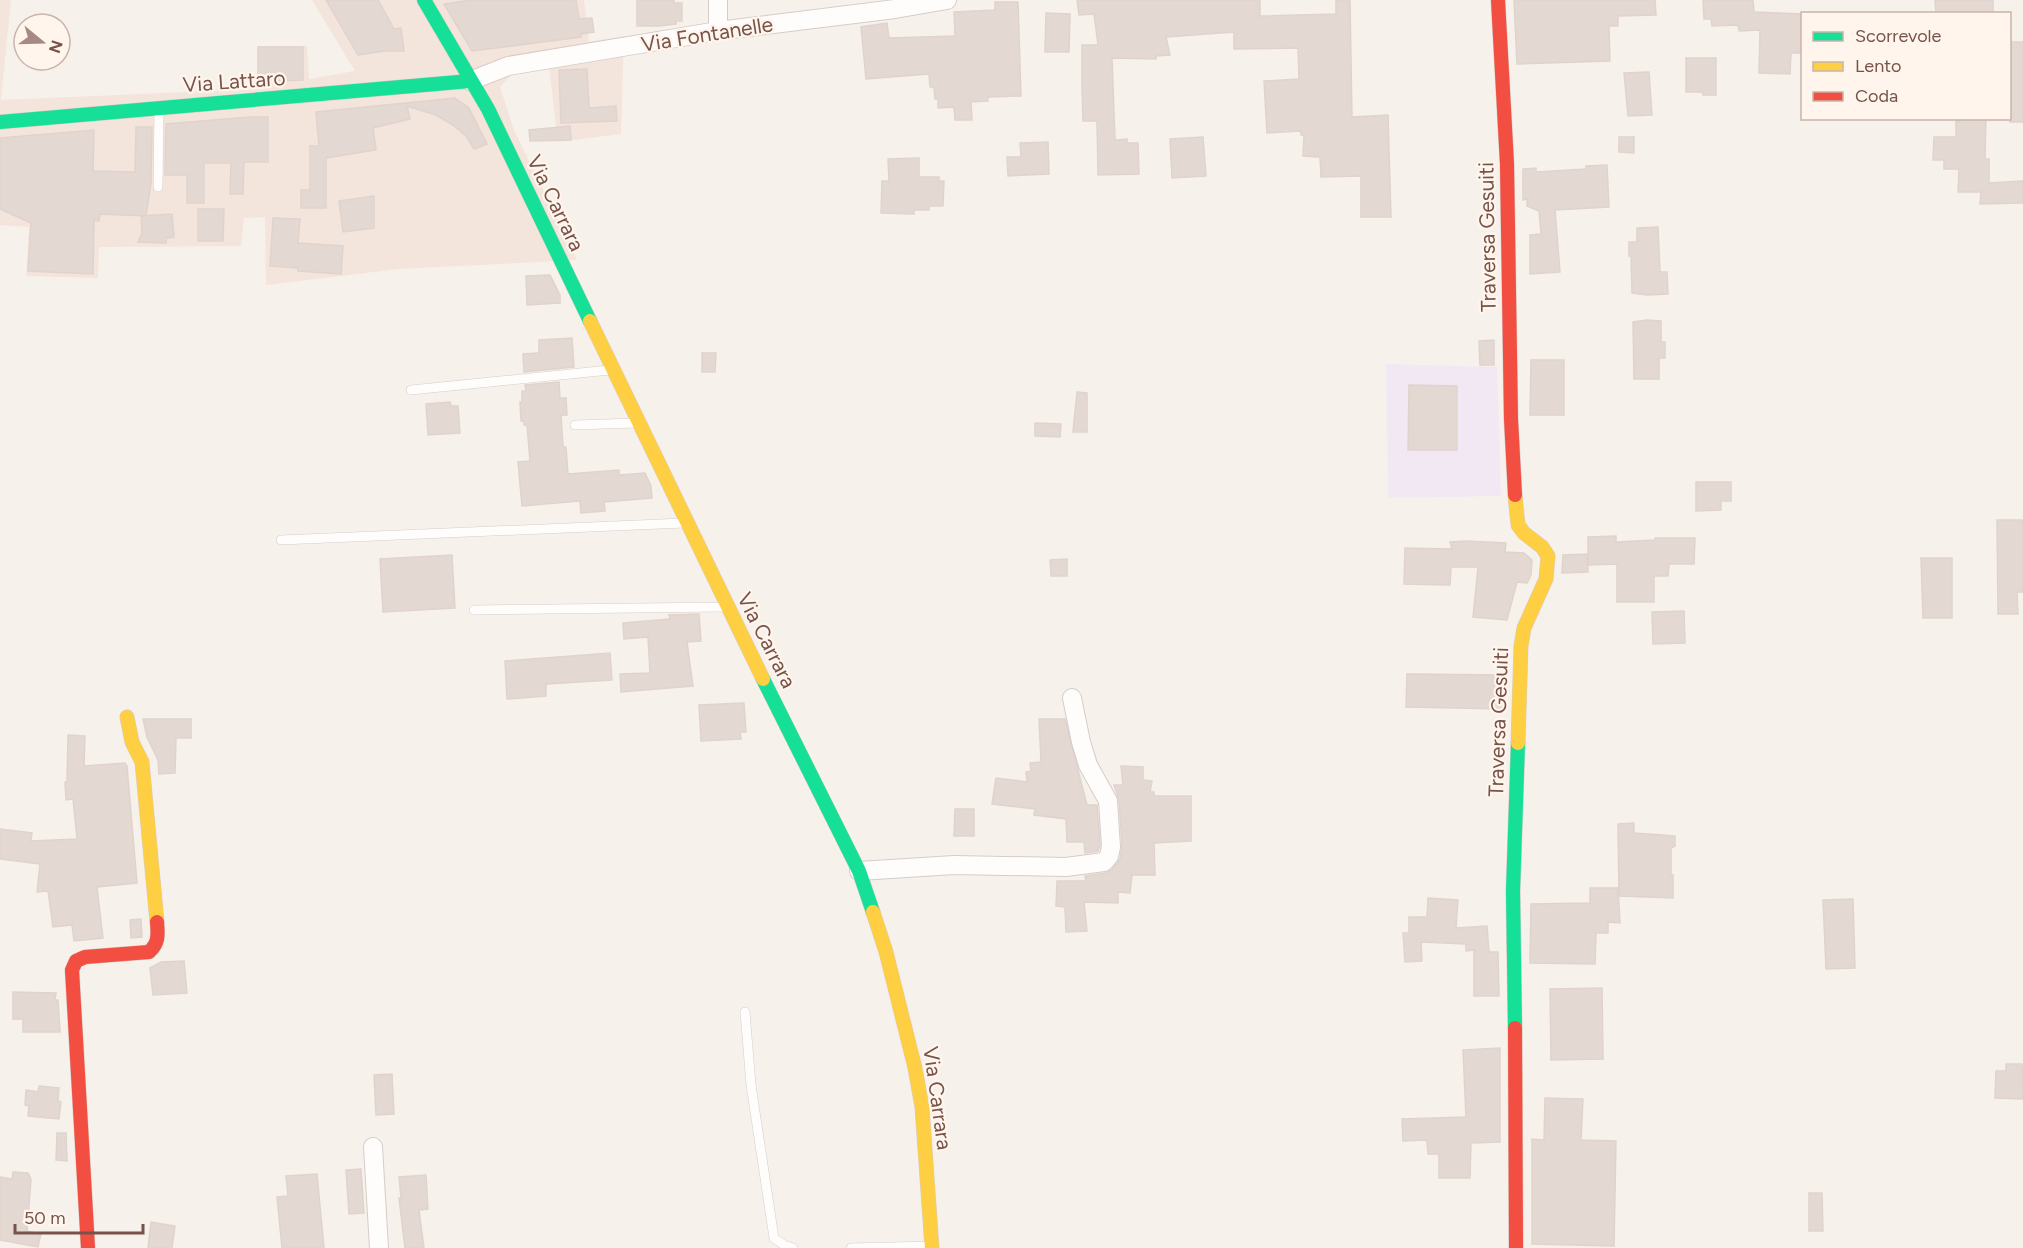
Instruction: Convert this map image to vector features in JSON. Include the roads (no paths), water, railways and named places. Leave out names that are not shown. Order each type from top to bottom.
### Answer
[{"type":"street","name":"Via Carrara","points":[[424,0],[488,109],[686,523],[859,870],[886,952],[915,1068],[922,1107],[932,1247]]},
{"type":"street","points":[[718,0],[718,31]]},
{"type":"street","name":"Via Fontanelle","points":[[470,81],[508,66],[718,31],[895,9],[947,0]]},
{"type":"street","name":"Traversa Gesuiti","points":[[1498,0],[1507,164],[1511,418],[1516,508],[1518,525],[1542,547],[1548,556],[1546,579],[1524,628],[1521,646],[1513,891],[1516,1248]]},
{"type":"street","name":"Via Lattaro","points":[[0,122],[470,81]]},
{"type":"street","points":[[859,870],[954,865],[1066,867],[1104,862],[1109,856],[1111,847],[1108,801],[1088,765],[1072,698]]},
{"type":"street","points":[[88,1248],[72,970],[76,961],[85,957],[149,952],[156,946],[158,934],[142,762],[132,742],[127,717]]},
{"type":"street","points":[[373,1147],[379,1248]]},
{"type":"lane","points":[[158,187],[159,108]]},
{"type":"lane","points":[[411,390],[613,370]]},
{"type":"lane","points":[[575,424],[638,423]]},
{"type":"lane","points":[[281,540],[686,523]]},
{"type":"lane","points":[[474,610],[727,607]]},
{"type":"lane","points":[[745,1012],[751,1085],[774,1238],[793,1248]]},
{"type":"lane","points":[[850,1248],[932,1247]]}]
